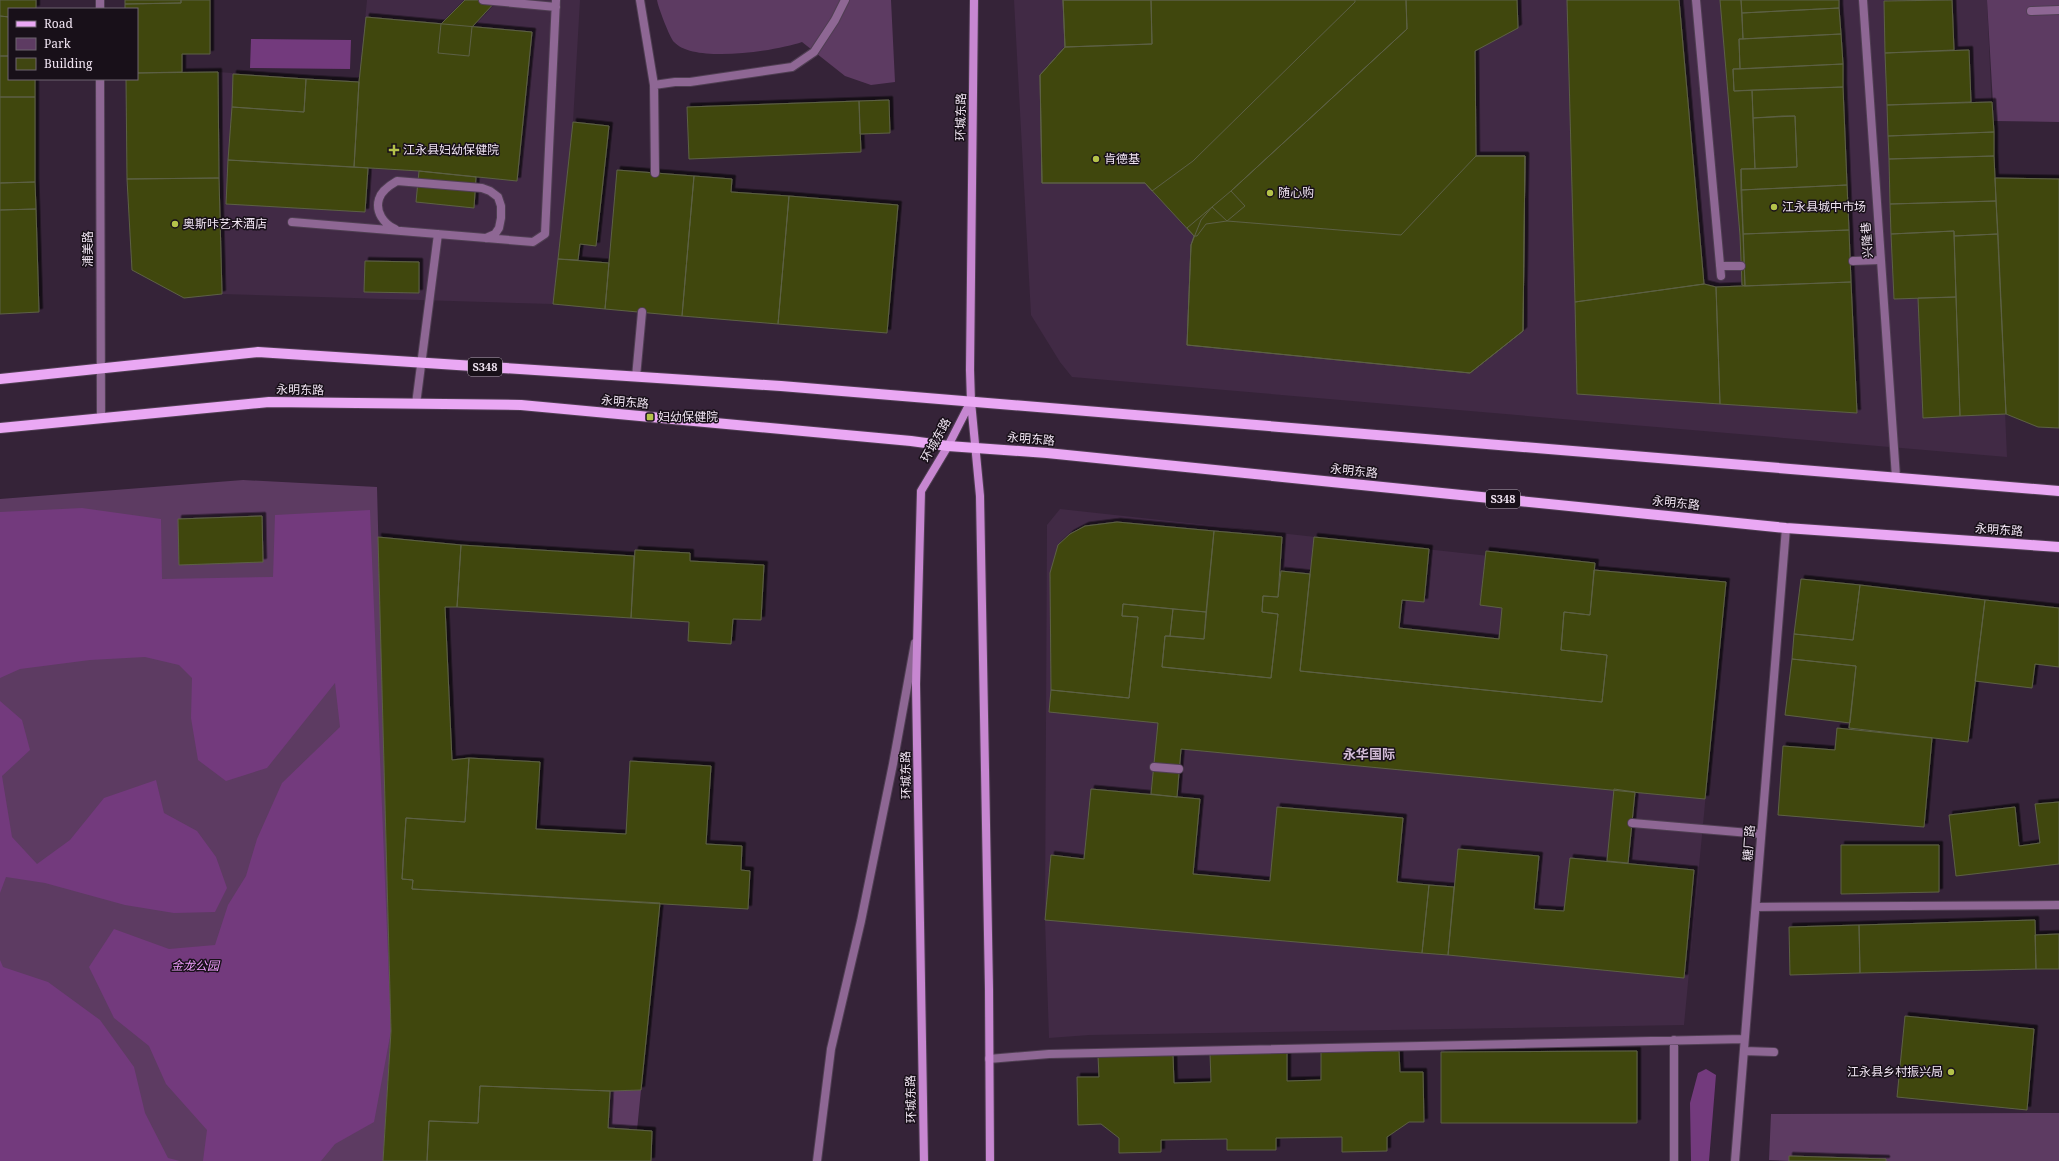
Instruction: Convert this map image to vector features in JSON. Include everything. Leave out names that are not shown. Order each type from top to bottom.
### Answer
[{"type":"main road","name":"环城东路","points":[[974,0],[971,402],[980,504],[990,1161]]},
{"type":"main road","name":"S348","points":[[0,379],[258,352],[781,386],[2059,491]]},
{"type":"main road","name":"永明东路","points":[[0,428],[269,402],[521,405],[911,441],[948,446],[1047,453],[1786,528],[2059,548]]},
{"type":"main road","name":"环城东路","points":[[924,1161],[916,684],[921,491],[948,446],[971,402]]},
{"type":"street","points":[[292,222],[533,242],[545,234],[556,4],[483,0]]},
{"type":"street","points":[[640,0],[654,85],[655,173]]},
{"type":"street","points":[[654,85],[675,82],[690,82],[792,67],[814,52],[835,20],[845,0]]},
{"type":"street","points":[[1696,0],[1721,276]]},
{"type":"street","name":"兴隆巷","points":[[1863,0],[1896,477]]},
{"type":"street","points":[[2031,11],[2059,10]]},
{"type":"street","name":"浦美路","points":[[100,80],[101,418]]},
{"type":"street","points":[[400,231],[389,226],[383,220],[380,212],[379,199],[387,187],[397,181],[482,188],[498,197],[502,206],[499,228],[495,234],[486,238]]},
{"type":"street","points":[[416,404],[438,234]]},
{"type":"street","points":[[1853,261],[1880,260]]},
{"type":"street","points":[[1720,266],[1741,266]]},
{"type":"street","points":[[636,376],[642,312]]},
{"type":"street","name":"糖厂路","points":[[1735,1161],[1786,528]]},
{"type":"street","points":[[817,1161],[831,1049],[868,884],[918,627]]},
{"type":"street","points":[[1154,767],[1179,769]]},
{"type":"street","points":[[1632,823],[1761,834]]},
{"type":"street","points":[[1756,907],[2059,905]]},
{"type":"street","points":[[989,1059],[1056,1054],[1744,1039]]},
{"type":"street","points":[[1674,1040],[1674,1161]]},
{"type":"street","points":[[1744,1051],[1774,1052]]},
{"type":"shaded area","name":"江永县妇幼保健院","points":[[367,0],[580,0],[573,122],[553,304],[222,294],[218,72],[359,82]]},
{"type":"shaded area","points":[[1014,0],[1987,0],[2007,457],[1072,377],[1060,362],[1031,315]]},
{"type":"shaded area","name":"永华国际","points":[[1060,509],[1726,582],[1684,1025],[1089,1035],[1049,1038],[1045,920],[1047,525]]},
{"type":"green space","points":[[657,0],[891,0],[895,82],[871,85],[845,76],[802,42],[774,49],[736,54],[699,53],[684,49],[672,39],[664,22]]},
{"type":"green space","points":[[1987,0],[2059,0],[2059,122],[1994,121]]},
{"type":"green space","points":[[251,39],[351,40],[350,69],[250,68]]},
{"type":"green space","name":"金龙公园","points":[[243,480],[377,487],[391,1031],[383,1161],[0,1161],[0,499]]},
{"type":"green space","points":[[82,508],[161,519],[162,579],[273,577],[275,515],[370,510],[391,1031],[374,1122],[335,1144],[321,1161],[203,1161],[207,1130],[166,1084],[149,1046],[114,1018],[89,967],[114,929],[169,949],[215,945],[228,905],[246,876],[257,839],[282,783],[340,727],[335,683],[267,768],[226,781],[198,760],[191,718],[192,678],[179,665],[145,657],[90,660],[20,669],[0,678],[0,512]]},
{"type":"green space","points":[[0,701],[22,720],[30,750],[2,776],[12,837],[37,864],[70,840],[104,798],[156,780],[164,813],[197,831],[216,857],[227,888],[215,912],[174,913],[125,905],[45,883],[6,877],[0,893]]},
{"type":"green space","points":[[0,960],[3,967],[48,982],[100,1020],[134,1067],[145,1113],[168,1158],[180,1161],[0,1161]]},
{"type":"green space","points":[[1706,1069],[1716,1075],[1709,1161],[1691,1161],[1690,1103],[1698,1073]]},
{"type":"green space","points":[[641,1090],[637,1130],[608,1128],[610,1091]]},
{"type":"green space","points":[[2059,1113],[2059,1161],[1886,1161],[1886,1159],[1789,1156],[1789,1161],[1769,1160],[1771,1114]]},
{"type":"building","points":[[0,0],[36,0],[36,8],[8,8],[8,17],[0,16]]},
{"type":"building","points":[[125,0],[181,0],[181,3],[125,4]]},
{"type":"building","points":[[181,0],[210,0],[210,54],[182,54],[182,72],[138,73],[138,8],[125,8],[125,4],[181,3]]},
{"type":"building","points":[[465,0],[497,0],[472,27],[469,56],[438,53],[441,24]]},
{"type":"building","points":[[1063,0],[1355,0],[1355,2],[1193,161],[1152,191],[1145,183],[1042,183],[1040,75],[1065,47]]},
{"type":"building","points":[[1063,0],[1151,0],[1152,44],[1065,47]]},
{"type":"building","points":[[1151,0],[1406,0],[1407,29],[1231,191],[1245,206],[1227,221],[1206,224],[1197,236],[1194,236],[1145,183],[1042,183],[1040,75],[1065,47],[1152,44]]},
{"type":"building","points":[[1406,0],[1517,0],[1518,28],[1475,51],[1476,156],[1525,156],[1523,331],[1470,373],[1187,345],[1191,245],[1194,236],[1187,228],[1231,191],[1407,29]]},
{"type":"building","points":[[1567,0],[1679,0],[1704,284],[1575,302]]},
{"type":"building","points":[[1720,0],[1741,0],[1743,39],[1739,39],[1740,69],[1733,69],[1734,91],[1752,90],[1755,169],[1741,169],[1745,286],[1742,285],[1740,235]]},
{"type":"building","points":[[1741,0],[1839,0],[1839,8],[1742,13]]},
{"type":"building","points":[[1952,0],[1954,50],[1885,53],[1884,1]]},
{"type":"building","points":[[1839,8],[1841,34],[1743,39],[1742,13]]},
{"type":"building","points":[[0,16],[8,17],[8,56],[0,56]]},
{"type":"building","points":[[366,17],[532,32],[517,181],[419,171],[354,167],[359,82]]},
{"type":"building","points":[[1841,34],[1843,64],[1740,69],[1739,39]]},
{"type":"building","points":[[1969,50],[1971,102],[1887,105],[1885,53]]},
{"type":"building","points":[[0,56],[8,56],[8,80],[35,80],[35,97],[0,97]]},
{"type":"building","points":[[1843,64],[1843,87],[1734,91],[1733,69]]},
{"type":"building","points":[[218,72],[219,178],[127,179],[126,80],[138,80],[138,73]]},
{"type":"building","points":[[233,74],[306,79],[304,112],[232,107]]},
{"type":"building","points":[[306,79],[359,82],[354,167],[228,160],[232,107],[304,112]]},
{"type":"building","points":[[1843,87],[1847,185],[1741,190],[1741,169],[1797,167],[1795,116],[1753,118],[1752,90]]},
{"type":"building","points":[[0,97],[35,97],[35,182],[0,183]]},
{"type":"building","points":[[889,100],[890,133],[860,134],[859,101]]},
{"type":"building","points":[[859,101],[861,152],[689,159],[687,107]]},
{"type":"building","points":[[1992,102],[1994,132],[1888,136],[1887,105]]},
{"type":"building","points":[[1795,116],[1797,167],[1755,169],[1753,118]]},
{"type":"building","points":[[573,122],[609,126],[596,246],[580,244],[578,260],[558,259]]},
{"type":"building","points":[[1994,132],[1994,156],[1889,159],[1888,136]]},
{"type":"building","points":[[1476,156],[1525,156],[1523,331],[1470,373],[1187,345],[1191,245],[1201,220],[1212,207],[1227,221],[1401,235]]},
{"type":"building","points":[[1994,156],[1996,201],[1890,204],[1889,159]]},
{"type":"building","points":[[228,160],[368,168],[365,212],[226,204]]},
{"type":"building","points":[[617,170],[694,176],[682,316],[605,309]]},
{"type":"building","points":[[419,171],[476,177],[474,208],[416,202]]},
{"type":"building","points":[[694,176],[732,179],[731,192],[789,196],[778,324],[682,316]]},
{"type":"building","name":"奥斯咔艺术酒店","points":[[219,178],[222,294],[184,298],[132,270],[127,179]]},
{"type":"building","points":[[1995,178],[2059,179],[2059,428],[2038,427],[2006,414]]},
{"type":"building","points":[[35,182],[36,209],[0,210],[0,183]]},
{"type":"building","points":[[1847,185],[1849,230],[1743,234],[1741,190]]},
{"type":"building","points":[[789,196],[898,205],[887,333],[778,324]]},
{"type":"building","points":[[1996,201],[1998,234],[1954,236],[1954,231],[1891,234],[1890,204]]},
{"type":"building","points":[[36,209],[39,312],[0,314],[0,210]]},
{"type":"building","points":[[1849,230],[1851,282],[1745,286],[1743,234]]},
{"type":"building","points":[[1954,231],[1956,297],[1894,299],[1891,234]]},
{"type":"building","points":[[1998,234],[2006,414],[1960,416],[1954,236]]},
{"type":"building","points":[[558,259],[609,263],[605,309],[553,304]]},
{"type":"building","points":[[365,261],[419,262],[419,293],[364,292]]},
{"type":"building","points":[[1851,282],[1857,413],[1720,404],[1716,287]]},
{"type":"building","points":[[1704,284],[1716,287],[1720,404],[1577,394],[1575,302]]},
{"type":"building","points":[[1956,297],[1960,416],[1923,418],[1918,298]]},
{"type":"building","points":[[262,516],[263,562],[179,565],[178,519]]},
{"type":"building","points":[[1117,522],[1214,531],[1206,612],[1123,604],[1122,616],[1138,617],[1129,698],[1051,690],[1050,573],[1058,545],[1070,534],[1085,526]]},
{"type":"building","points":[[1214,531],[1282,537],[1278,597],[1263,596],[1262,612],[1278,614],[1271,678],[1162,667],[1165,636],[1204,639]]},
{"type":"building","points":[[378,537],[461,545],[457,607],[445,607],[452,760],[469,758],[465,822],[406,818],[402,879],[413,880],[412,889],[660,903],[641,1090],[610,1091],[480,1086],[478,1123],[429,1121],[427,1161],[383,1161],[391,1031]]},
{"type":"building","points":[[1314,537],[1429,549],[1424,602],[1402,600],[1399,628],[1499,639],[1502,608],[1480,605],[1486,551],[1595,563],[1590,615],[1564,612],[1561,650],[1607,655],[1602,702],[1300,671]]},
{"type":"building","points":[[461,545],[634,556],[631,618],[457,607]]},
{"type":"building","points":[[635,550],[690,553],[690,561],[764,565],[761,620],[733,619],[731,644],[688,641],[689,622],[631,618]]},
{"type":"building","points":[[1594,570],[1726,582],[1705,799],[1181,749],[1177,797],[1151,794],[1158,723],[1049,712],[1051,690],[1129,698],[1138,617],[1122,616],[1123,604],[1173,609],[1170,636],[1165,636],[1162,667],[1271,678],[1278,614],[1262,612],[1263,596],[1278,597],[1281,571],[1310,574],[1300,671],[1602,702],[1607,655],[1561,650],[1564,612],[1590,615]]},
{"type":"building","points":[[1801,579],[1860,585],[1853,640],[1794,634]]},
{"type":"building","points":[[1860,585],[1985,600],[1968,742],[1849,728],[1856,666],[1792,659],[1794,634],[1853,640]]},
{"type":"building","points":[[1985,600],[2059,608],[2059,667],[2035,664],[2032,688],[1975,681]]},
{"type":"building","points":[[1173,609],[1206,612],[1204,639],[1170,636]]},
{"type":"building","points":[[1792,659],[1856,666],[1850,723],[1785,715]]},
{"type":"building","points":[[1837,728],[1932,738],[1924,827],[1778,815],[1783,746],[1835,750]]},
{"type":"building","points":[[469,758],[540,762],[536,829],[626,834],[630,761],[711,766],[706,844],[742,846],[741,870],[750,871],[748,909],[412,889],[413,880],[402,879],[406,818],[465,822]]},
{"type":"building","points":[[1091,789],[1200,799],[1193,874],[1270,881],[1277,807],[1403,818],[1397,882],[1429,885],[1422,953],[1045,920],[1051,855],[1084,859]]},
{"type":"building","points":[[1614,789],[1635,792],[1628,863],[1607,861]]},
{"type":"building","points":[[2059,802],[2059,864],[1956,876],[1949,815],[2015,807],[2019,846],[2040,843],[2035,804]]},
{"type":"building","points":[[1841,845],[1939,845],[1939,892],[1841,894]]},
{"type":"building","points":[[1458,849],[1539,856],[1534,909],[1564,911],[1570,858],[1694,870],[1684,978],[1448,955]]},
{"type":"building","points":[[1429,885],[1454,887],[1448,955],[1422,953]]},
{"type":"building","points":[[2035,920],[2036,969],[1860,973],[1859,925]]},
{"type":"building","points":[[1859,925],[1860,973],[1790,975],[1789,927]]},
{"type":"building","points":[[2059,934],[2059,969],[2036,969],[2035,935]]},
{"type":"building","points":[[1905,1016],[2034,1029],[2027,1110],[1897,1097]]},
{"type":"building","points":[[1287,1051],[1287,1081],[1321,1080],[1321,1052],[1399,1051],[1400,1072],[1423,1072],[1424,1122],[1409,1122],[1387,1137],[1387,1151],[1342,1152],[1342,1137],[1276,1138],[1276,1150],[1227,1150],[1227,1139],[1161,1140],[1161,1152],[1119,1153],[1119,1138],[1101,1124],[1078,1125],[1077,1077],[1099,1077],[1098,1056],[1173,1055],[1174,1083],[1211,1082],[1210,1053]]},
{"type":"building","points":[[1637,1051],[1637,1123],[1441,1123],[1441,1052]]},
{"type":"building","points":[[480,1086],[610,1091],[608,1128],[652,1131],[651,1161],[427,1161],[429,1121],[478,1123]]},
{"type":"building","points":[[1789,1156],[1886,1159],[1886,1161],[1789,1161]]},
{"type":"place","name":"江永县妇幼保健院","points":[[394,150]]},
{"type":"place","name":"肯德基","points":[[1096,159]]},
{"type":"place","name":"随心购","points":[[1270,193]]},
{"type":"place","name":"江永县城中市场","points":[[1774,207]]},
{"type":"place","name":"奥斯咔艺术酒店","points":[[175,224]]},
{"type":"place","name":"妇幼保健院","points":[[650,417]]},
{"type":"place","name":"江永县乡村振兴局","points":[[1951,1072]]},
{"type":"district","name":"永华国际","points":[[1369,754]]}]
